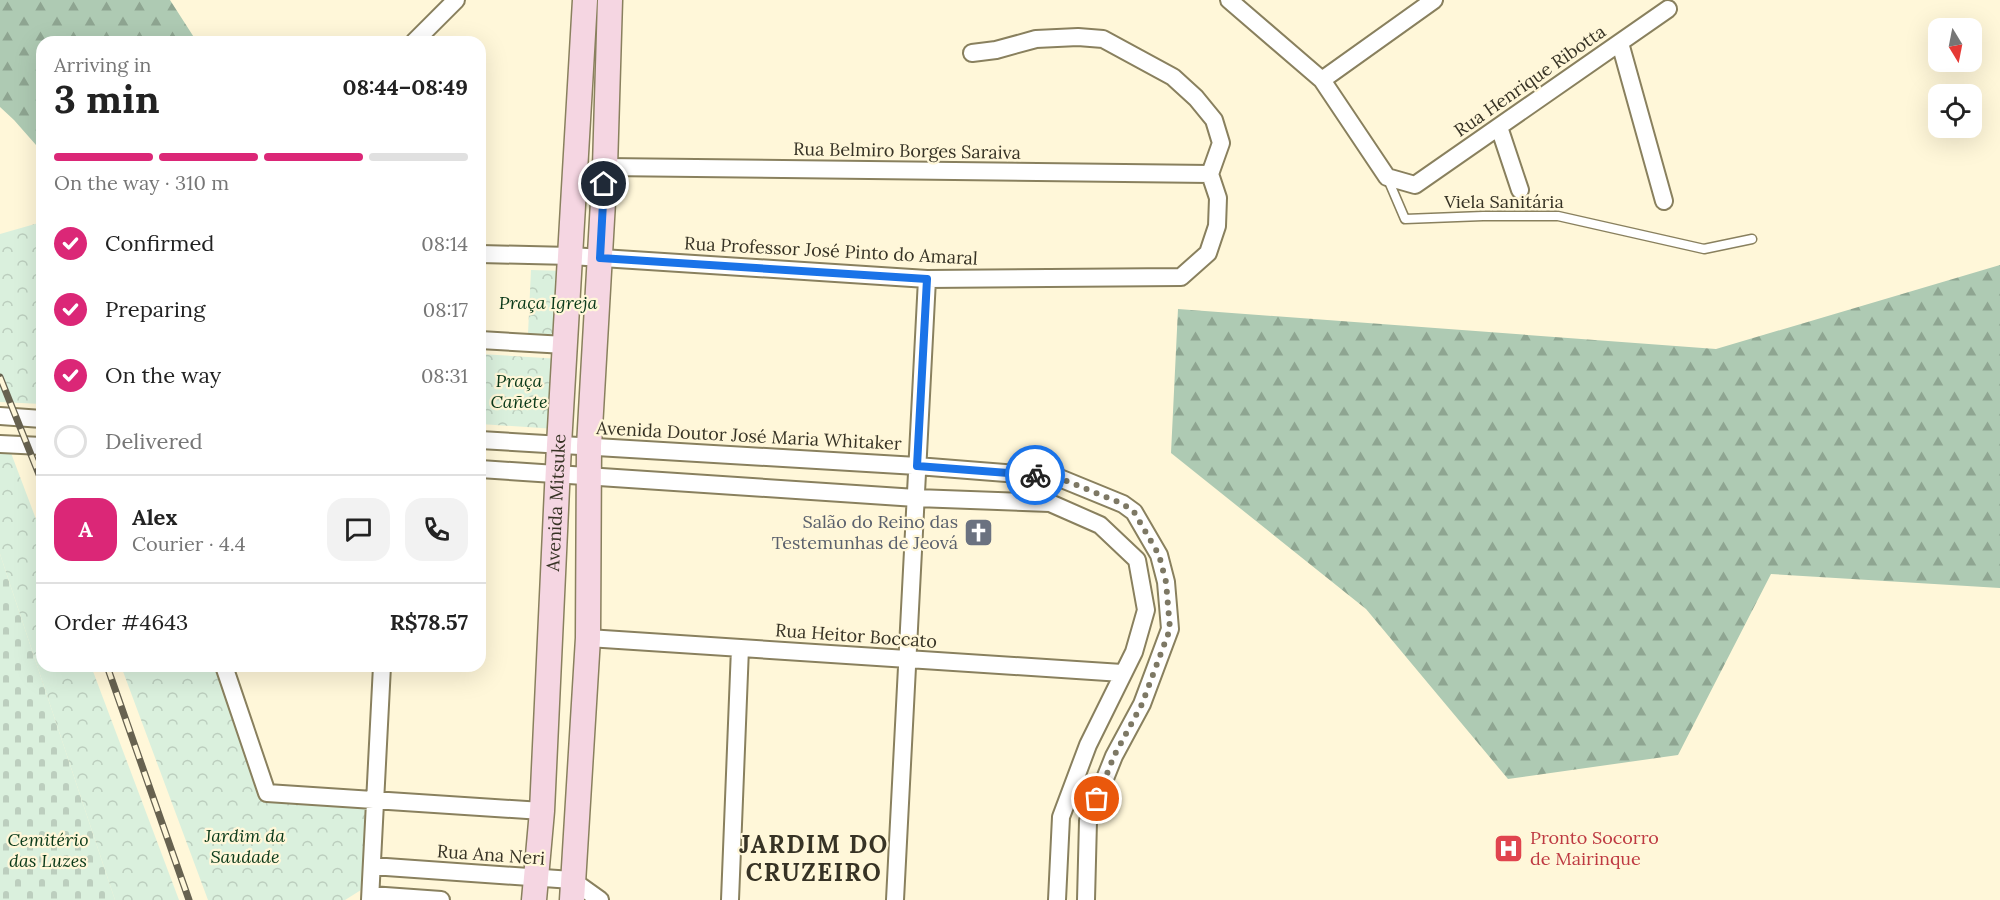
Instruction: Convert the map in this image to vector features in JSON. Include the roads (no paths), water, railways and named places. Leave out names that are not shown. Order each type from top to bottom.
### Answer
[{"type":"main road","name":"Avenida Mitsuke","points":[[535,889],[542,811],[558,445],[585,0]]},
{"type":"main road","name":"Avenida Mitsuke","points":[[572,890],[588,638],[589,446],[604,176],[610,0]]},
{"type":"main road","points":[[575,181],[604,176]]},
{"type":"street","points":[[419,36],[456,0]]},
{"type":"street","points":[[1229,0],[1322,80],[1387,177]]},
{"type":"street","points":[[1322,80],[1434,0]]},
{"type":"street","name":"Rua Henrique Ribotta","points":[[1387,177],[1415,185],[1668,9]]},
{"type":"street","points":[[972,53],[996,50],[1036,39],[1078,37],[1102,39],[1173,77],[1196,98],[1214,120],[1221,143],[1210,174]]},
{"type":"street","points":[[1620,43],[1664,201]]},
{"type":"street","points":[[1499,127],[1520,190]]},
{"type":"street","name":"Rua Belmiro Borges Saraiva","points":[[604,176],[1210,174]]},
{"type":"street","name":"Rua Professor José Pinto do Amaral","points":[[486,254],[571,256],[927,279],[1181,277],[1208,253],[1217,226],[1218,198],[1210,174]]},
{"type":"street","points":[[895,900],[927,279]]},
{"type":"street","points":[[486,340],[565,345]]},
{"type":"street","points":[[0,416],[36,419]]},
{"type":"street","name":"Avenida Doutor José Maria Whitaker","points":[[486,440],[917,466],[1057,477],[1123,504],[1134,512],[1159,555],[1166,582],[1170,629],[1142,704],[1114,756],[1088,821],[1086,900]]},
{"type":"street","points":[[0,444],[36,446]]},
{"type":"street","points":[[486,469],[916,498],[1050,503],[1100,525],[1137,560],[1146,609],[1134,652],[1088,745],[1061,816],[1057,900]]},
{"type":"street","name":"Rua Heitor Boccato","points":[[588,638],[1122,673]]},
{"type":"street","points":[[730,900],[740,648]]},
{"type":"street","points":[[226,672],[267,793],[542,811]]},
{"type":"street","points":[[382,672],[370,898],[441,900]]},
{"type":"street","name":"Rua Ana Neri","points":[[372,866],[535,889],[572,890]]},
{"type":"street","points":[[572,890],[600,900],[607,900]]},
{"type":"lane","name":"Viela Sanitária","points":[[1387,177],[1405,219],[1558,216],[1704,249],[1752,240]]},
{"type":"railway","points":[[0,377],[36,467]]},
{"type":"railway","points":[[109,672],[189,900]]},
{"type":"place","name":"Salão do Reino das Testemunhas de Jeová","points":[[979,532]]},
{"type":"place","name":"Pronto Socorro de Mairinque","points":[[1509,848]]},
{"type":"district","name":"JARDIM DO CRUZEIRO","points":[[814,859]]},
{"type":"park label","name":"Praça Igreja","points":[[548,303]]},
{"type":"park label","name":"Praça Cañete","points":[[519,391]]},
{"type":"park label","name":"Jardim da Saudade","points":[[245,846]]},
{"type":"park label","name":"Cemitério das Luzes","points":[[48,850]]}]
